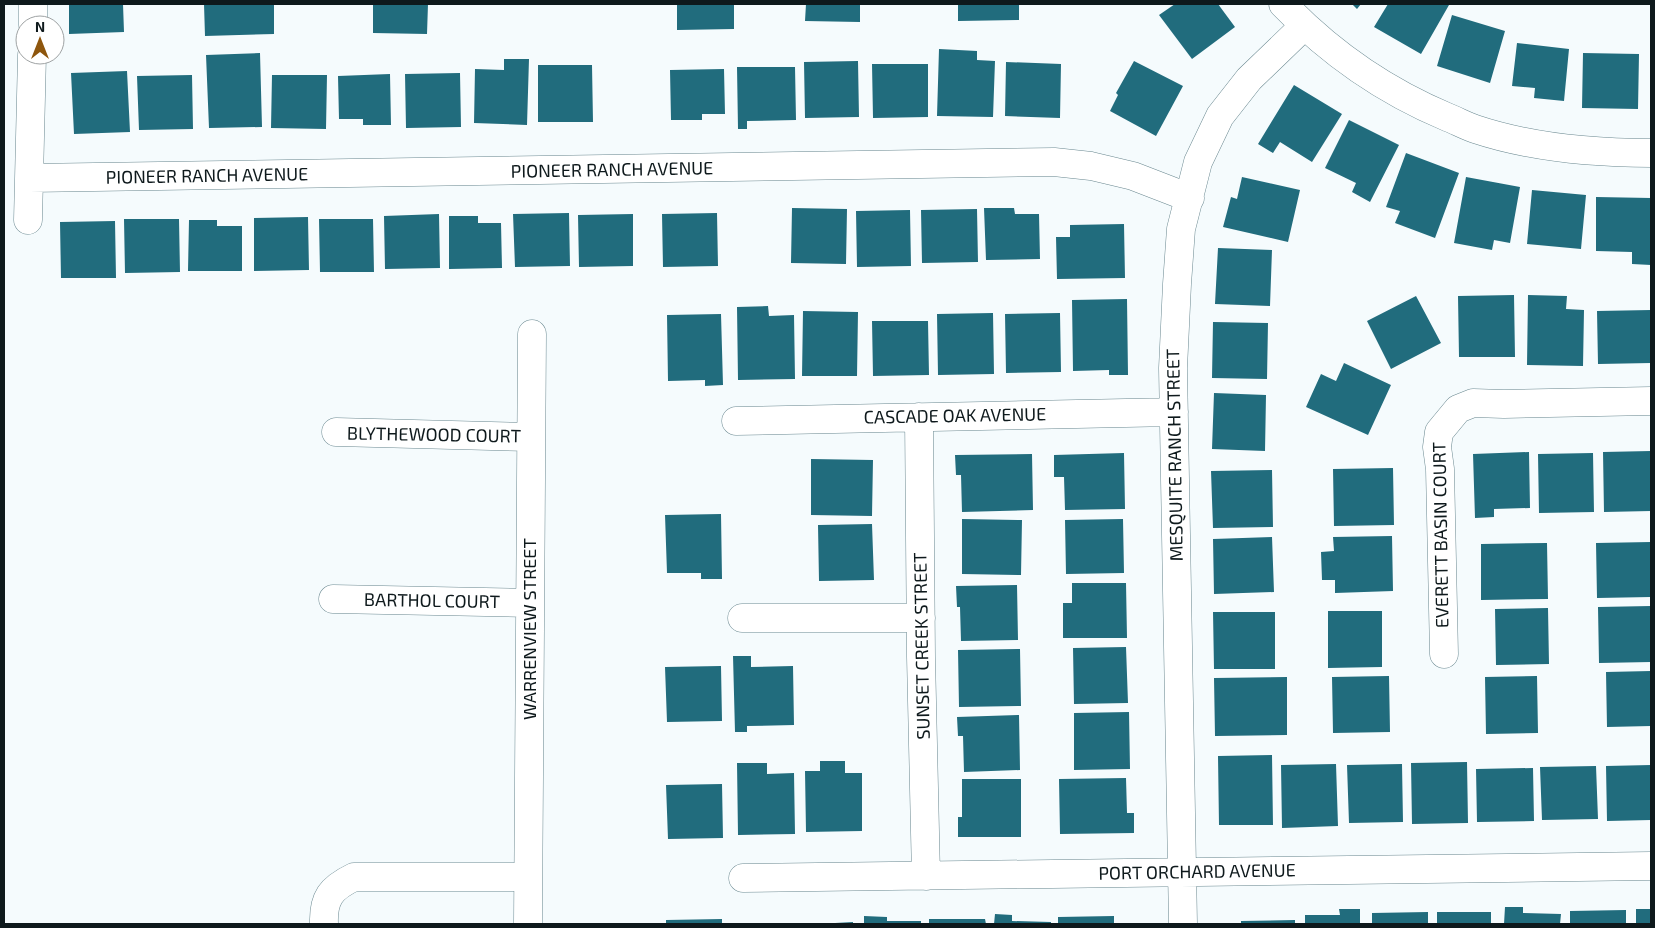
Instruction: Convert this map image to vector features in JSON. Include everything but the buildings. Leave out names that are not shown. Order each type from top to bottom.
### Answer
[{"type":"street","points":[[1284,4],[1304,26],[1341,57],[1382,84],[1423,107],[1475,129],[1528,143],[1579,150],[1651,153]]},
{"type":"street","name":"MESQUITE RANCH STREET","points":[[1184,924],[1173,368],[1181,230],[1198,162],[1220,116],[1249,79],[1304,26]]},
{"type":"street","points":[[28,220],[32,65]]},
{"type":"street","name":"PIONEER RANCH AVENUE","points":[[30,178],[1054,162],[1090,166],[1133,176],[1190,198]]},
{"type":"street","name":"WARRENVIEW STREET","points":[[528,924],[532,334]]},
{"type":"street","name":"EVERETT BASIN COURT","points":[[1444,654],[1440,469],[1437,447],[1439,432],[1447,420],[1458,409],[1473,403],[1651,401]]},
{"type":"street","name":"CASCADE OAK AVENUE","points":[[736,421],[1174,412]]},
{"type":"street","name":"SUNSET CREEK STREET","points":[[919,417],[926,876]]},
{"type":"street","name":"BLYTHEWOOD COURT","points":[[336,432],[532,437]]},
{"type":"street","name":"BARTHOL COURT","points":[[333,599],[530,603]]},
{"type":"street","points":[[742,618],[921,618]]},
{"type":"street","name":"PORT ORCHARD AVENUE","points":[[743,878],[1651,866]]},
{"type":"street","points":[[324,924],[325,906],[330,894],[335,887],[354,877],[528,877]]}]
